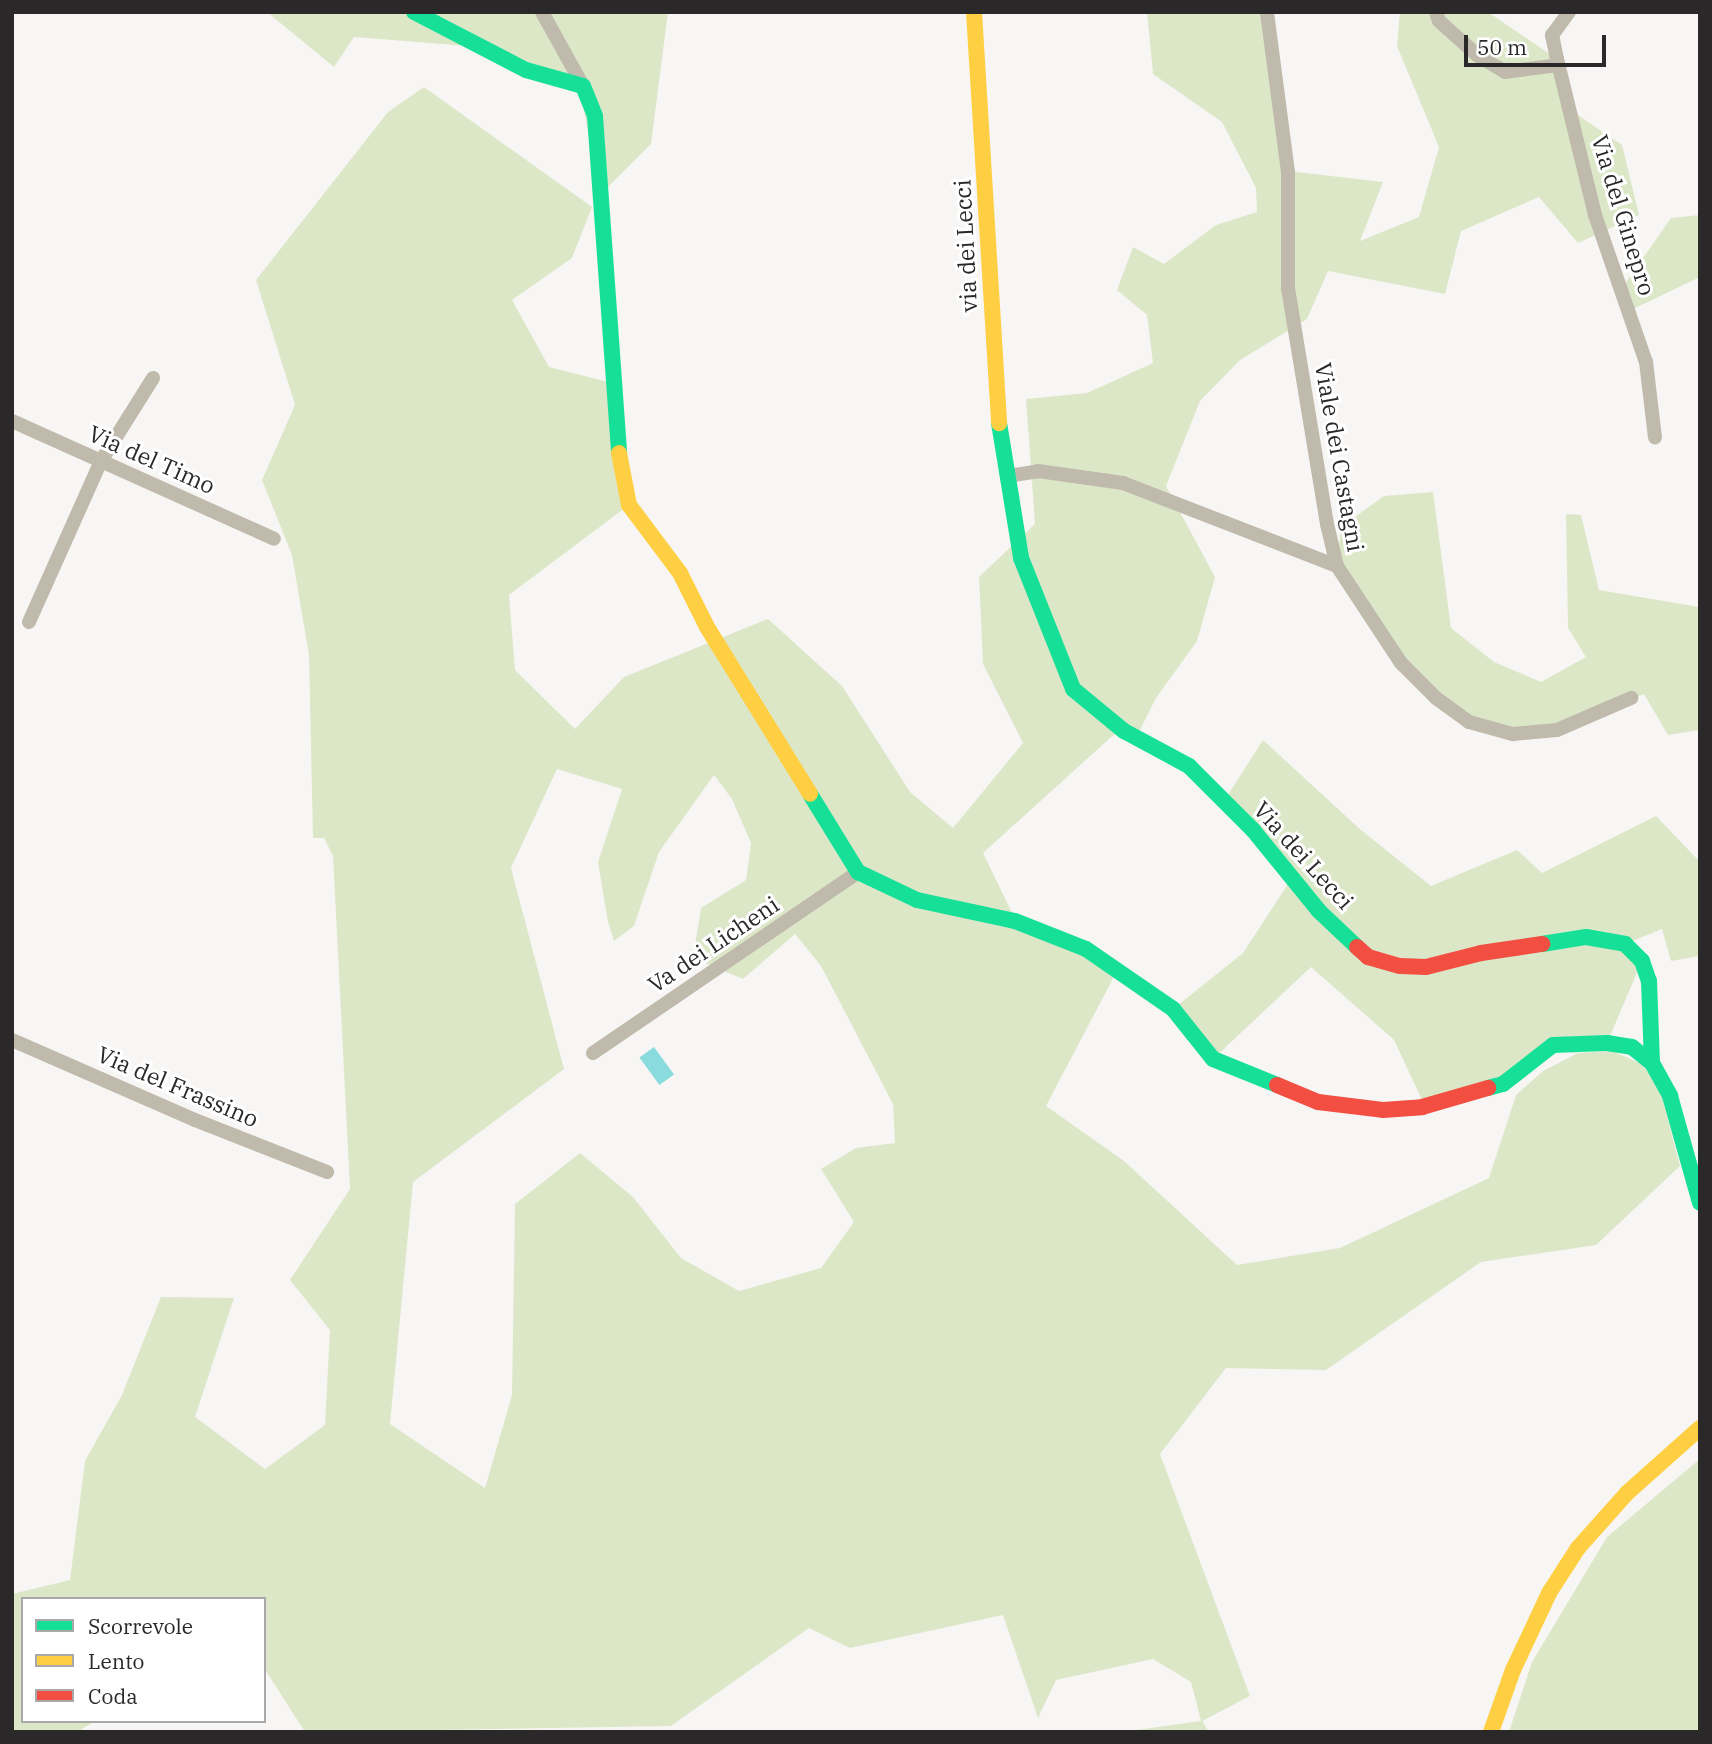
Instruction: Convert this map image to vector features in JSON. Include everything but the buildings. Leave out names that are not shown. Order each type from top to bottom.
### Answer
[{"type":"street","points":[[414,12],[435,26],[526,69],[583,86]]},
{"type":"street","points":[[542,12],[583,86],[595,117],[620,468],[629,505],[680,573],[707,627],[858,872],[917,900],[1016,921],[1086,949],[1173,1009],[1213,1059],[1318,1102],[1383,1110],[1422,1107],[1503,1084],[1553,1045],[1607,1042],[1632,1047],[1652,1063],[1670,1096],[1700,1203]]},
{"type":"street","name":"via dei Lecci","points":[[974,12],[996,401],[1008,476]]},
{"type":"street","name":"Viale dei Castagni","points":[[1267,12],[1288,172],[1289,288],[1320,484],[1337,566]]},
{"type":"street","points":[[1436,12],[1438,21],[1477,55],[1506,72],[1558,65]]},
{"type":"street","name":"Via del Ginepro","points":[[1569,12],[1552,35],[1558,65],[1595,215],[1646,362],[1655,437]]},
{"type":"street","points":[[30,622],[101,461],[153,378]]},
{"type":"street","name":"Via del Timo","points":[[12,421],[274,539]]},
{"type":"street","name":"Viale dei Castagni","points":[[1008,476],[1038,471],[1123,483],[1337,566]]},
{"type":"street","name":"Via dei Lecci","points":[[1008,476],[1021,558],[1073,689],[1124,731],[1189,766],[1253,830],[1319,911],[1368,957],[1400,966],[1426,967],[1481,953],[1586,937],[1625,944],[1642,961],[1649,981],[1652,1063]]},
{"type":"street","points":[[1337,566],[1401,663],[1436,698],[1469,722],[1513,734],[1557,730],[1631,698]]},
{"type":"street","name":"Va dei Licheni","points":[[593,1053],[858,872]]},
{"type":"street","name":"Via del Frassino","points":[[12,1040],[195,1120],[327,1172]]},
{"type":"street","points":[[1491,1732],[1513,1670],[1549,1593],[1578,1548],[1627,1493],[1699,1428]]},
{"type":"green space","points":[[267,12],[668,12],[651,144],[600,195],[578,78],[480,47],[354,37],[334,67]]},
{"type":"green space","points":[[1147,12],[1267,12],[1288,171],[1383,182],[1360,241],[1419,217],[1439,147],[1397,46],[1400,12],[1488,12],[1557,59],[1569,109],[1622,145],[1639,215],[1578,243],[1539,197],[1461,231],[1445,294],[1328,271],[1307,319],[1240,360],[1200,401],[1166,486],[1215,577],[1197,641],[1156,698],[1136,738],[1120,729],[983,853],[1016,921],[1117,971],[1046,1106],[1124,1161],[1237,1265],[1340,1248],[1489,1178],[1516,1095],[1543,1071],[1578,1053],[1612,1051],[1642,1064],[1660,1090],[1680,1166],[1596,1245],[1481,1262],[1326,1370],[1226,1368],[1160,1454],[1250,1696],[1202,1721],[1209,1732],[1122,1732],[1201,1721],[1191,1682],[1153,1659],[1056,1680],[1038,1718],[1003,1615],[850,1648],[809,1628],[671,1726],[305,1732],[266,1671],[266,1597],[21,1597],[21,1723],[92,1723],[77,1732],[12,1732],[12,1594],[70,1580],[85,1461],[122,1395],[161,1297],[234,1298],[195,1417],[265,1469],[325,1425],[330,1330],[290,1280],[350,1189],[333,856],[324,838],[313,838],[309,655],[292,555],[262,480],[295,405],[256,280],[388,112],[424,87],[592,207],[572,258],[512,300],[549,367],[616,384],[629,505],[509,595],[515,670],[575,729],[624,677],[768,619],[842,686],[910,792],[953,828],[1023,743],[983,664],[979,577],[1035,524],[1026,399],[1087,393],[1153,363],[1147,315],[1117,290],[1133,247],[1164,264],[1216,225],[1257,212],[1256,188],[1222,122],[1153,74]],"holes":[[[557,769],[622,789],[598,862],[608,922],[614,941],[634,926],[659,852],[714,775],[732,799],[751,843],[746,880],[701,908],[693,958],[743,979],[795,934],[821,966],[893,1104],[895,1143],[856,1148],[821,1169],[854,1222],[821,1268],[739,1291],[681,1258],[633,1197],[580,1153],[515,1204],[512,1395],[485,1488],[390,1424],[413,1182],[564,1069],[511,868]]]},
{"type":"green space","points":[[1700,215],[1700,277],[1629,311],[1622,288],[1671,218]]},
{"type":"green space","points":[[1433,492],[1451,628],[1494,662],[1541,682],[1586,657],[1568,628],[1566,514],[1581,515],[1599,590],[1699,607],[1700,603],[1700,730],[1668,735],[1644,694],[1587,720],[1513,734],[1469,722],[1432,695],[1337,566],[1341,527],[1384,496]]},
{"type":"green space","points":[[1263,740],[1361,830],[1431,886],[1517,850],[1542,873],[1656,816],[1700,862],[1700,956],[1671,961],[1662,929],[1625,944],[1642,961],[1607,1043],[1553,1045],[1503,1084],[1423,1102],[1394,1040],[1311,967],[1213,1059],[1173,1009],[1243,953],[1292,878],[1224,801]]},
{"type":"green space","points":[[1700,1459],[1700,1732],[1509,1732],[1532,1662],[1607,1537]]},
{"type":"water","points":[[654,1047],[674,1075],[659,1085],[639,1058]]},
{"type":"traffic: fast","points":[[414,12],[526,70],[583,86],[595,116],[619,453]]},
{"type":"traffic: fast","points":[[999,423],[1021,558],[1073,689],[1124,731],[1189,766],[1253,830],[1319,911],[1357,947]]},
{"type":"traffic: fast","points":[[810,794],[858,872],[917,900],[1015,921],[1086,949],[1173,1009],[1213,1059],[1277,1085]]},
{"type":"traffic: fast","points":[[1542,944],[1586,937],[1625,944],[1642,961],[1649,981],[1652,1063]]},
{"type":"traffic: fast","points":[[1488,1088],[1503,1084],[1553,1045],[1607,1043],[1632,1047],[1652,1063],[1670,1096],[1700,1203]]},
{"type":"traffic: slow","points":[[974,12],[999,423]]},
{"type":"traffic: slow","points":[[619,453],[629,505],[680,573],[707,627],[810,794]]},
{"type":"traffic: slow","points":[[1491,1732],[1513,1670],[1549,1593],[1578,1548],[1627,1493],[1700,1428]]},
{"type":"traffic: jam","points":[[1357,947],[1368,957],[1400,966],[1426,967],[1481,953],[1542,944]]},
{"type":"traffic: jam","points":[[1277,1085],[1318,1102],[1383,1110],[1422,1107],[1488,1088]]}]
